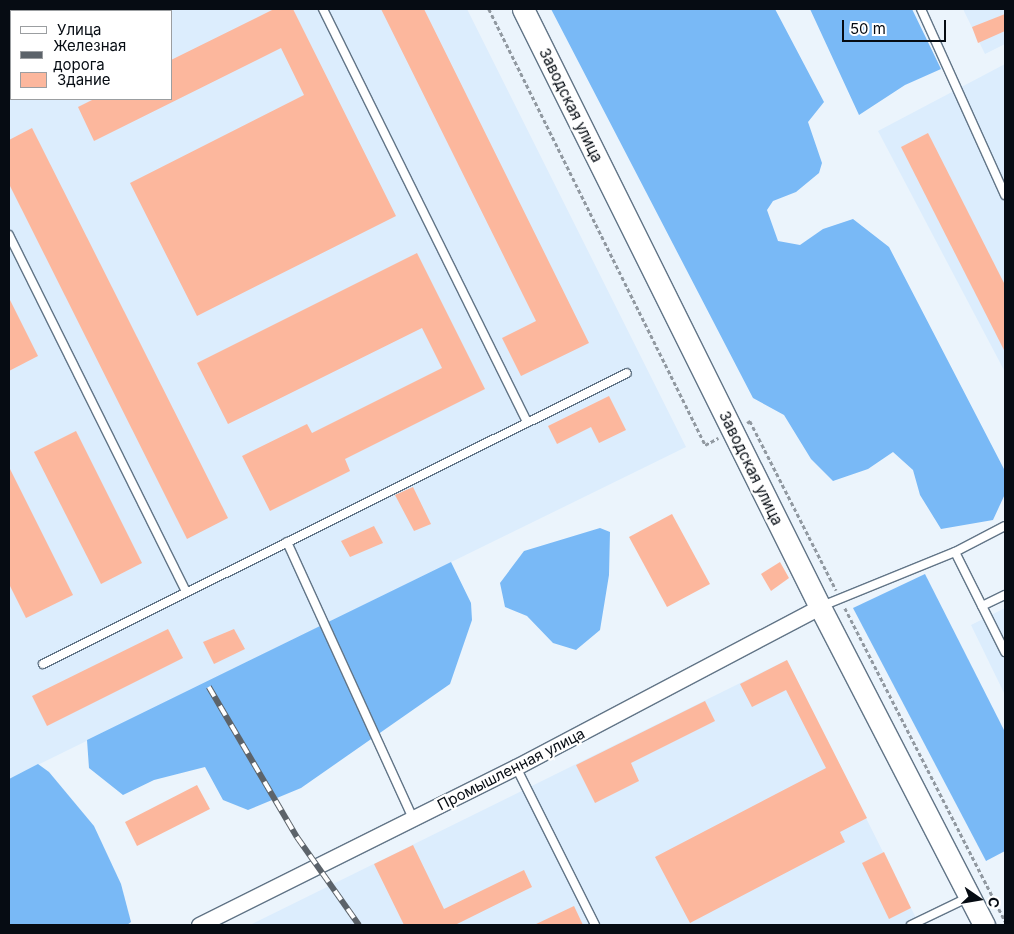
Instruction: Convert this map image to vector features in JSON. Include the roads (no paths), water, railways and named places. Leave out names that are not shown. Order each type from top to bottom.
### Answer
[{"type":"main road","name":"Заводская улица","points":[[522,9],[820,607],[984,925]]},
{"type":"street","name":"Промышленная улица","points":[[199,925],[516,767],[820,607]]},
{"type":"lane","points":[[323,9],[527,422]]},
{"type":"lane","points":[[920,9],[1005,195]]},
{"type":"lane","points":[[9,235],[186,592]]},
{"type":"lane","points":[[43,664],[627,373]]},
{"type":"lane","points":[[820,607],[955,552],[1005,526]]},
{"type":"lane","points":[[287,542],[413,819]]},
{"type":"lane","points":[[955,552],[1005,652]]},
{"type":"lane","points":[[982,606],[1005,595]]},
{"type":"lane","points":[[516,767],[594,925]]},
{"type":"lane","points":[[911,925],[969,897]]},
{"type":"railway","points":[[209,687],[297,837],[359,925]]}]
